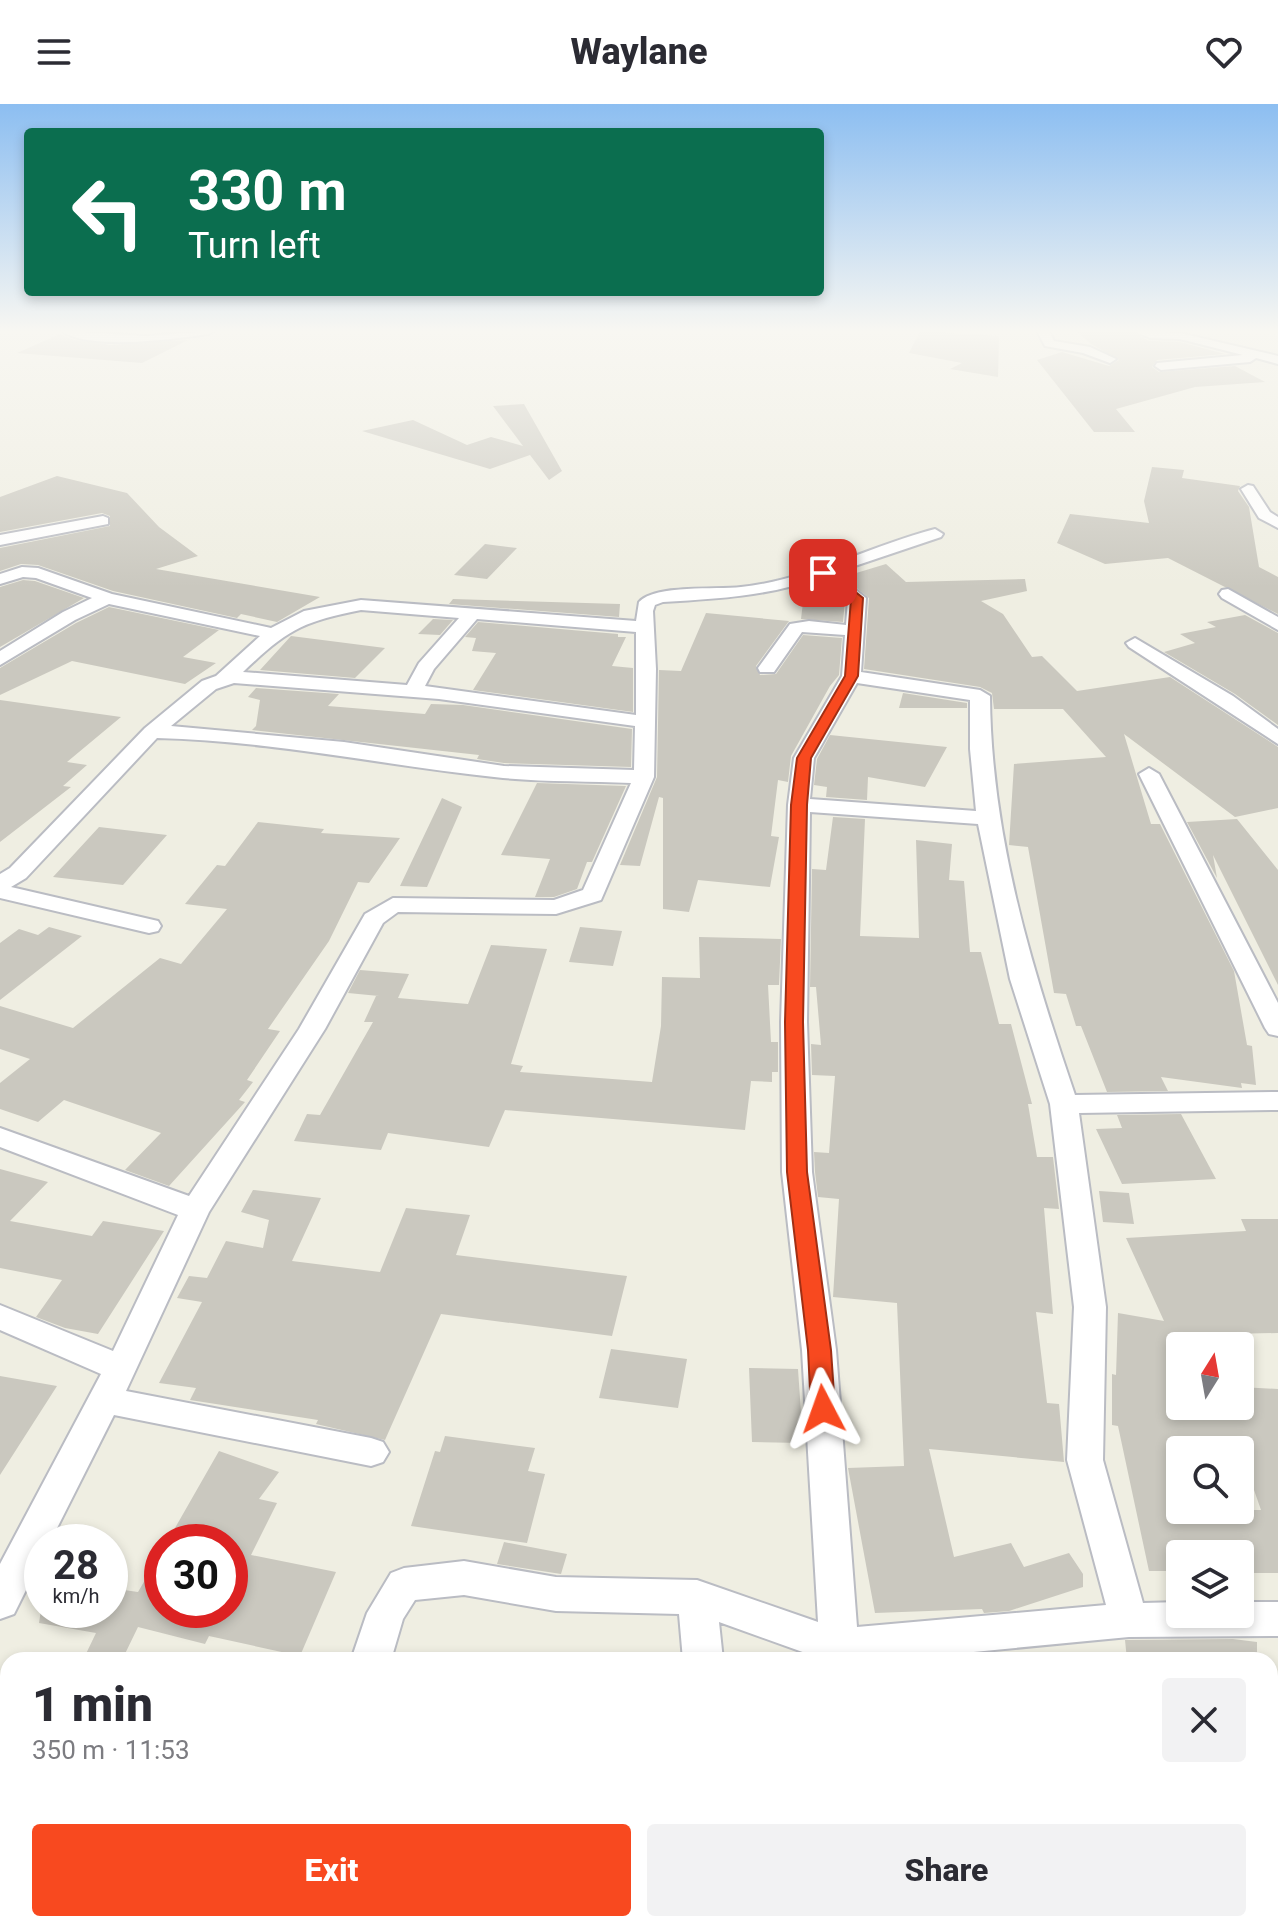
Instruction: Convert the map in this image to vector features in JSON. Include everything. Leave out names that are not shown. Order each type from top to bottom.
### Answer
[{"type":"street","points":[[1248,489],[1264,515],[1278,523]]},
{"type":"street","points":[[0,540],[103,521]]},
{"type":"street","points":[[0,1602],[121,1368],[195,1210],[312,1029],[373,919],[393,905],[556,907],[593,895],[644,777],[644,611],[648,602],[660,597],[742,592],[783,585],[935,534]]},
{"type":"street","points":[[0,579],[22,572],[38,573],[107,598],[273,634]]},
{"type":"street","points":[[823,573],[857,598],[851,676],[804,758],[799,805],[794,1022],[797,1172],[819,1350],[839,1647]]},
{"type":"street","points":[[1228,594],[1278,625]]},
{"type":"street","points":[[0,659],[69,616],[107,598]]},
{"type":"street","points":[[222,681],[273,634],[310,615],[361,605],[470,616],[646,627]]},
{"type":"street","points":[[414,689],[426,667],[470,616]]},
{"type":"street","points":[[767,668],[796,628],[809,626],[854,631]]},
{"type":"street","points":[[1135,643],[1226,700],[1278,738]]},
{"type":"street","points":[[851,676],[980,696],[980,749],[988,818],[1023,979],[1064,1104],[1090,1307],[1085,1460],[1129,1620]]},
{"type":"street","points":[[0,883],[18,873],[152,732],[209,685],[232,677],[414,689],[561,707],[645,722]]},
{"type":"street","points":[[152,732],[197,733],[344,748],[504,772],[644,777]]},
{"type":"street","points":[[1149,774],[1278,1028]]},
{"type":"street","points":[[799,805],[988,818]]},
{"type":"street","points":[[0,891],[149,926]]},
{"type":"street","points":[[1064,1104],[1278,1101]]},
{"type":"street","points":[[0,1137],[195,1210]]},
{"type":"street","points":[[0,1317],[121,1368]]},
{"type":"street","points":[[105,1400],[371,1452]]},
{"type":"street","points":[[374,1652],[386,1613],[404,1585],[464,1578],[556,1594],[697,1597],[839,1647],[1129,1620],[1278,1619]]},
{"type":"street","points":[[697,1597],[702,1652]]},
{"type":"building","points":[[501,416],[531,416],[562,471],[549,480],[530,455],[490,469],[362,431],[413,420],[467,445],[491,437],[523,446]]},
{"type":"building","points":[[1082,416],[1122,416],[1135,432],[1094,432]]},
{"type":"building","points":[[1152,467],[1184,470],[1182,478],[1240,486],[1238,491],[1249,507],[1259,567],[1278,577],[1278,614],[1168,558],[1105,564],[1057,543],[1070,514],[1149,523],[1144,501]]},
{"type":"building","points":[[57,476],[127,493],[159,527],[198,556],[156,569],[320,597],[277,622],[241,614],[237,618],[113,591],[38,565],[21,564],[0,571],[0,548],[110,526],[110,516],[102,513],[0,532],[0,497]]},
{"type":"building","points":[[485,544],[517,548],[487,579],[454,575]]},
{"type":"building","points":[[886,564],[906,582],[1025,579],[1027,591],[981,601],[1003,614],[1032,657],[1042,656],[1077,691],[1170,677],[1278,747],[1278,808],[1235,817],[1124,734],[1151,824],[1160,824],[1234,971],[1247,1045],[1252,1046],[1256,1085],[1241,1083],[1242,1088],[1161,1077],[1168,1091],[1107,1092],[1081,1026],[1076,1026],[1066,994],[1054,993],[1028,847],[1009,845],[1014,764],[1106,757],[1063,709],[994,709],[992,693],[980,687],[864,669],[869,598],[843,577]]},
{"type":"building","points":[[23,580],[35,581],[84,598],[0,647],[0,587]]},
{"type":"building","points":[[821,583],[845,601],[843,622],[801,619],[805,586]]},
{"type":"building","points":[[453,599],[620,604],[619,617],[449,604]]},
{"type":"building","points":[[109,607],[219,630],[183,657],[216,663],[185,684],[72,661],[0,695],[0,668]]},
{"type":"building","points":[[706,613],[789,621],[756,666],[760,675],[776,674],[803,635],[842,638],[839,675],[791,756],[788,782],[778,780],[771,836],[779,837],[770,887],[698,880],[689,912],[663,909],[663,798],[659,797],[640,866],[620,865],[657,777],[659,670],[681,671]]},
{"type":"building","points":[[1245,615],[1278,633],[1278,725],[1235,694],[1164,652],[1195,643],[1180,634],[1216,627],[1207,622]]},
{"type":"building","points":[[433,619],[453,620],[440,635],[418,634]]},
{"type":"building","points":[[478,622],[626,637],[612,666],[633,668],[633,712],[473,690],[496,653],[472,651],[476,638],[465,637]]},
{"type":"building","points":[[291,636],[385,648],[355,678],[260,670]]},
{"type":"building","points":[[256,688],[339,694],[328,706],[425,714],[431,704],[463,705],[632,729],[631,767],[504,763],[477,759],[479,755],[252,730],[256,726],[260,700],[248,697]]},
{"type":"building","points":[[903,693],[967,703],[967,708],[899,708]]},
{"type":"building","points":[[0,700],[121,717],[67,762],[87,765],[63,786],[71,787],[0,842]]},
{"type":"building","points":[[830,735],[947,747],[925,787],[868,777],[867,800],[826,797],[827,787],[814,785],[817,759]]},
{"type":"building","points":[[537,783],[626,786],[592,862],[587,862],[577,889],[554,897],[535,897],[550,859],[501,855]]},
{"type":"building","points":[[442,798],[462,807],[427,887],[400,886]]},
{"type":"building","points":[[833,817],[865,819],[860,936],[919,938],[916,840],[952,844],[949,880],[964,881],[970,952],[981,952],[999,1024],[1011,1024],[1032,1104],[1028,1104],[1037,1157],[1053,1157],[1059,1209],[1044,1208],[1053,1314],[1036,1312],[1047,1403],[1059,1404],[1064,1462],[929,1449],[954,1557],[1011,1543],[1024,1567],[1069,1553],[1083,1574],[1083,1587],[1009,1611],[984,1613],[982,1609],[875,1613],[848,1468],[904,1466],[897,1303],[833,1297],[839,1199],[818,1197],[814,1152],[829,1153],[835,1076],[812,1075],[811,1044],[821,1045],[816,987],[810,987],[812,869],[826,870]]},
{"type":"building","points":[[1237,819],[1278,870],[1278,985],[1213,855],[1217,878],[1187,822]]},
{"type":"building","points":[[258,822],[324,829],[321,833],[400,838],[369,883],[358,882],[329,941],[268,1029],[280,1031],[247,1080],[253,1082],[239,1100],[245,1102],[169,1186],[125,1170],[161,1133],[64,1100],[38,1122],[0,1109],[0,1083],[30,1059],[0,1049],[0,1006],[73,1028],[160,958],[181,964],[227,909],[185,904],[217,865],[225,866]]},
{"type":"building","points":[[99,827],[167,835],[123,885],[53,877]]},
{"type":"building","points":[[49,927],[82,936],[0,1000],[0,943],[19,929],[38,935]]},
{"type":"building","points":[[580,927],[622,931],[613,966],[569,962]]},
{"type":"building","points":[[699,937],[781,939],[779,985],[768,985],[771,1042],[778,1042],[778,1072],[772,1072],[772,1082],[751,1081],[745,1130],[505,1110],[489,1147],[388,1133],[381,1150],[294,1141],[307,1114],[320,1115],[373,1022],[364,1022],[376,996],[379,996],[348,993],[360,970],[409,974],[398,998],[468,1004],[491,945],[547,949],[511,1064],[523,1066],[520,1072],[652,1082],[661,1026],[662,977],[700,978]]},
{"type":"building","points":[[1181,1114],[1216,1179],[1122,1184],[1096,1129],[1122,1128],[1117,1115]]},
{"type":"building","points":[[0,1169],[48,1182],[10,1221],[92,1236],[103,1221],[164,1231],[98,1334],[65,1328],[36,1317],[62,1280],[0,1268]]},
{"type":"building","points":[[253,1190],[321,1198],[292,1261],[380,1272],[406,1208],[470,1215],[456,1255],[627,1276],[612,1336],[441,1314],[385,1440],[316,1424],[318,1420],[190,1400],[196,1388],[159,1383],[202,1302],[177,1298],[189,1276],[207,1278],[226,1241],[263,1248],[269,1220],[241,1212]]},
{"type":"building","points":[[1099,1191],[1129,1193],[1134,1224],[1103,1222]]},
{"type":"building","points":[[1241,1219],[1278,1219],[1278,1333],[1166,1332],[1166,1420],[1254,1420],[1254,1388],[1278,1389],[1278,1573],[1254,1573],[1254,1540],[1166,1540],[1166,1571],[1149,1571],[1118,1426],[1112,1425],[1112,1374],[1116,1375],[1118,1313],[1164,1321],[1126,1238],[1246,1231]]},
{"type":"building","points":[[611,1349],[687,1359],[678,1408],[599,1398]]},
{"type":"building","points":[[749,1368],[798,1369],[803,1443],[752,1442]]},
{"type":"building","points":[[0,1376],[57,1386],[0,1475]]},
{"type":"building","points":[[445,1436],[535,1448],[528,1471],[545,1474],[527,1543],[411,1526],[435,1451],[440,1452]]},
{"type":"building","points":[[219,1451],[279,1472],[259,1499],[277,1503],[251,1555],[336,1572],[302,1652],[282,1652],[209,1636],[205,1644],[138,1627],[126,1652],[87,1652],[96,1633],[68,1628],[128,1628],[128,1591],[138,1592],[144,1582],[144,1628],[248,1628],[248,1524],[177,1524]]},
{"type":"building","points":[[504,1542],[567,1554],[561,1574],[497,1564]]},
{"type":"building","points":[[1233,1639],[1257,1642],[1257,1652],[1126,1652],[1125,1640]]},
{"type":"route","points":[[823,573],[857,598],[851,676],[804,758],[799,805],[794,1022],[797,1172],[819,1350],[823,1409]]}]
